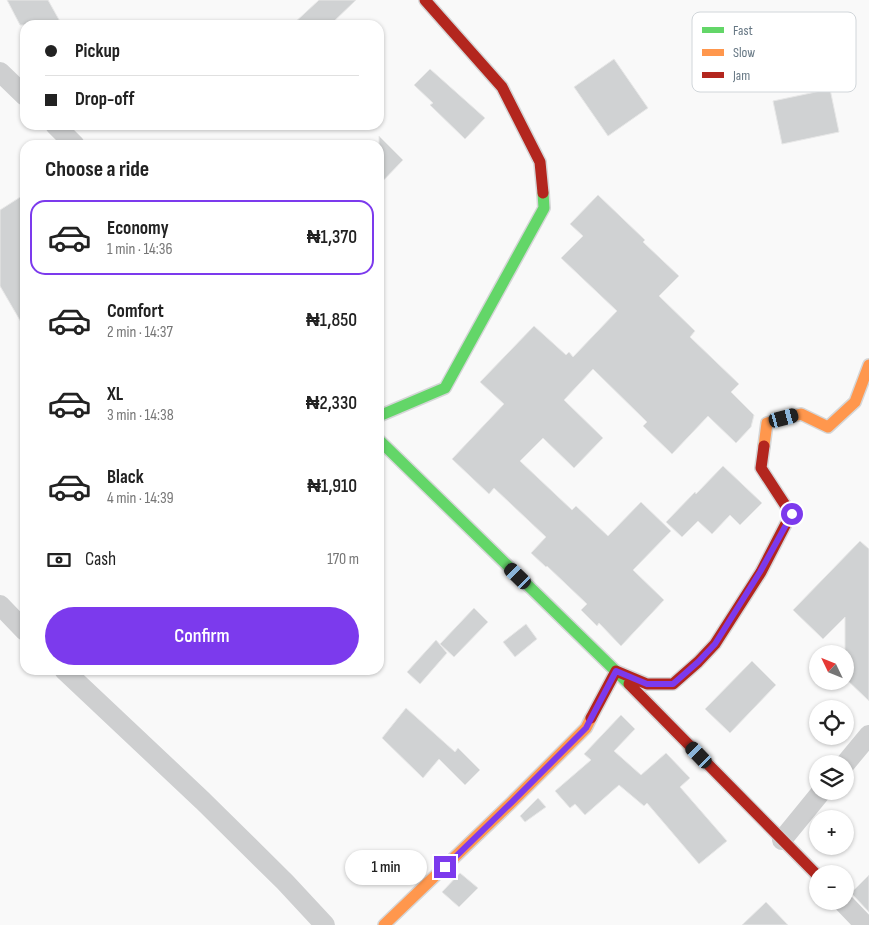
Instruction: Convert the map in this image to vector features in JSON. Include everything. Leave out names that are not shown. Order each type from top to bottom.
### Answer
[{"type":"street","points":[[384,414],[445,388],[544,208],[540,162],[502,87],[425,0]]},
{"type":"street","points":[[0,72],[20,91]]},
{"type":"street","points":[[60,130],[70,140]]},
{"type":"street","points":[[616,671],[647,684],[673,684],[715,644],[760,572],[792,514],[761,468],[767,423],[801,414],[828,427],[855,402],[869,365]]},
{"type":"street","points":[[384,445],[616,671],[809,867]]},
{"type":"street","points":[[0,605],[20,626]]},
{"type":"street","points":[[384,925],[586,728],[616,671]]},
{"type":"street","points":[[69,675],[203,801],[285,882],[325,925]]},
{"type":"street","points":[[852,755],[869,735]]},
{"type":"street","points":[[782,840],[815,800]]},
{"type":"street","points":[[851,910],[865,925]]},
{"type":"building","points":[[7,0],[48,0],[59,20],[20,20],[20,25]]},
{"type":"building","points":[[319,0],[356,0],[335,20],[297,20]]},
{"type":"building","points":[[614,59],[648,108],[608,136],[574,87]]},
{"type":"building","points":[[430,69],[485,118],[465,139],[430,105],[433,103],[414,85]]},
{"type":"building","points":[[816,92],[831,92],[839,132],[782,144],[773,101]]},
{"type":"building","points":[[384,141],[403,160],[384,180]]},
{"type":"building","points":[[598,195],[679,276],[659,296],[695,331],[690,337],[739,384],[731,392],[754,415],[751,427],[736,443],[708,416],[672,454],[643,426],[647,422],[593,369],[564,400],[603,438],[574,468],[543,438],[520,461],[572,510],[576,506],[608,536],[641,502],[671,531],[633,570],[664,600],[621,646],[599,623],[597,626],[581,610],[587,604],[531,553],[546,537],[494,488],[489,494],[452,459],[504,404],[480,382],[534,326],[566,355],[569,352],[573,357],[617,311],[561,258],[583,236],[570,224]]},
{"type":"building","points":[[20,197],[20,320],[0,286],[0,210]]},
{"type":"building","points":[[723,466],[762,503],[740,525],[730,515],[712,534],[698,521],[682,537],[666,522]]},
{"type":"building","points":[[860,541],[869,549],[869,701],[854,687],[854,645],[845,645],[845,617],[823,639],[793,610]]},
{"type":"building","points":[[474,608],[488,622],[454,657],[440,644]]},
{"type":"building","points":[[526,624],[537,639],[515,657],[503,642]]},
{"type":"building","points":[[436,640],[447,653],[420,684],[407,672]]},
{"type":"building","points":[[752,661],[776,685],[730,733],[705,709]]},
{"type":"building","points":[[406,708],[455,752],[458,748],[480,770],[465,785],[439,759],[423,778],[382,738]]},
{"type":"building","points":[[621,715],[635,729],[614,751],[641,775],[666,753],[690,778],[680,787],[727,841],[699,864],[647,803],[644,806],[619,785],[585,815],[575,804],[570,808],[555,791],[591,760],[584,754]]},
{"type":"building","points":[[538,798],[546,807],[525,822],[520,816]]},
{"type":"building","points":[[460,873],[478,888],[459,907],[442,892]]},
{"type":"building","points":[[869,875],[869,912],[854,896],[854,890]]},
{"type":"building","points":[[766,902],[788,925],[742,925]]},
{"type":"traffic: fast","points":[[384,414],[445,388],[544,208],[543,193]]},
{"type":"traffic: fast","points":[[384,445],[629,684]]},
{"type":"traffic: slow","points":[[764,446],[767,423],[801,414],[828,427],[855,402],[869,365]]},
{"type":"traffic: slow","points":[[384,925],[512,802],[586,728],[591,718]]},
{"type":"traffic: jam","points":[[425,0],[502,87],[540,162],[543,193]]},
{"type":"traffic: jam","points":[[591,718],[616,671],[647,684],[673,684],[715,644],[761,572],[791,514],[761,468],[764,446]]},
{"type":"traffic: jam","points":[[629,684],[809,867]]},
{"type":"route","points":[[445,867],[586,728],[616,671],[647,684],[673,684],[706,655],[715,644],[760,572],[792,514]]}]
